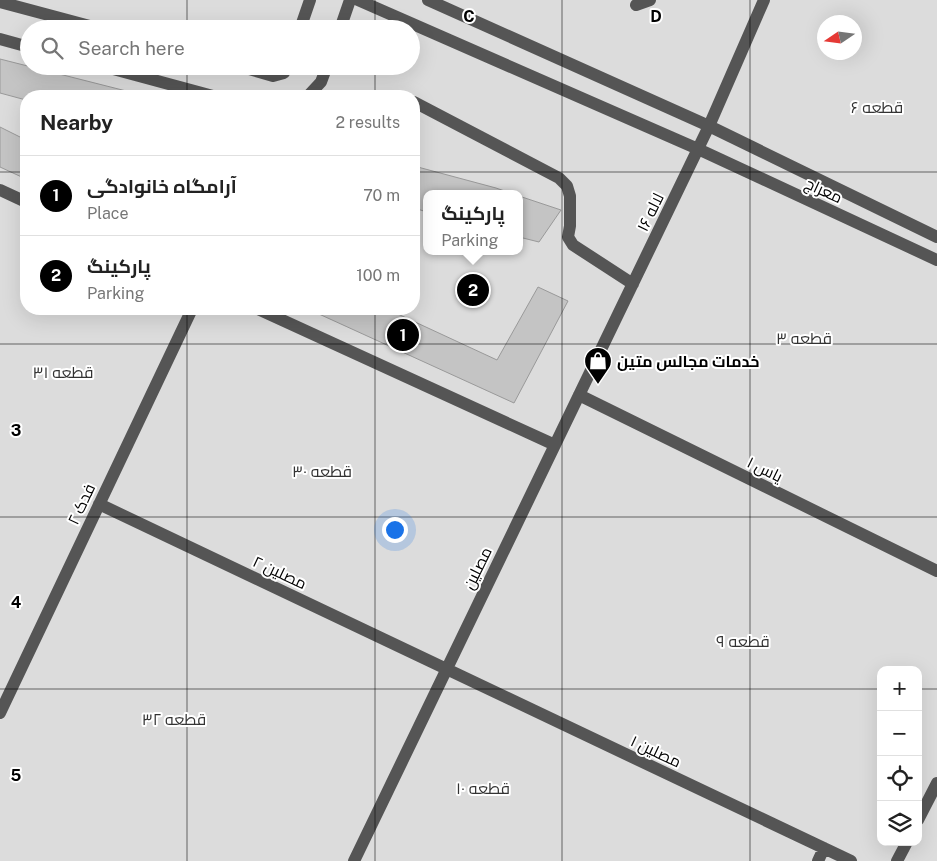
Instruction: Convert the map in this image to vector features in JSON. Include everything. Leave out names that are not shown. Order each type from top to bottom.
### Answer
[{"type":"lane","points":[[303,20],[310,0]]},
{"type":"lane","points":[[343,20],[350,0]]},
{"type":"lane","name":"معراج","points":[[358,0],[404,20]]},
{"type":"lane","name":"معراج","points":[[428,0],[709,126],[937,238]]},
{"type":"lane","points":[[636,5],[650,0]]},
{"type":"lane","name":"لاله ۱۶","points":[[632,287],[709,126],[764,0]]},
{"type":"lane","points":[[0,2],[67,20]]},
{"type":"lane","name":"معراج","points":[[420,27],[698,149],[937,260]]},
{"type":"lane","points":[[0,39],[20,45]]},
{"type":"lane","points":[[135,75],[191,90]]},
{"type":"lane","points":[[314,90],[321,82],[324,75]]},
{"type":"lane","points":[[420,105],[559,178],[567,186],[570,196],[568,237],[573,245],[632,287]]},
{"type":"lane","points":[[0,190],[20,199]]},
{"type":"lane","name":"مصلین","points":[[354,861],[632,287]]},
{"type":"lane","name":"فدک ۲","points":[[0,713],[189,315]]},
{"type":"lane","points":[[271,315],[555,445]]},
{"type":"lane","name":"یاس ۱","points":[[579,395],[937,572]]},
{"type":"lane","name":"مصلین ۲","points":[[99,504],[446,670]]},
{"type":"lane","name":"مصلین ۱","points":[[446,670],[851,861]]},
{"type":"lane","points":[[922,812],[937,783]]},
{"type":"lane","points":[[897,861],[905,846]]},
{"type":"lane","points":[[818,861],[824,848]]},
{"type":"green space","points":[[0,0],[937,0],[937,861],[0,861]]},
{"type":"building","points":[[0,59],[20,64],[20,75],[63,75],[122,90],[20,90],[20,98],[0,93]]},
{"type":"building","points":[[0,127],[20,137],[20,176],[0,167]]},
{"type":"building","points":[[420,168],[502,190],[423,190],[423,211],[420,210]]},
{"type":"building","points":[[523,197],[561,210],[539,242],[523,238]]},
{"type":"building","points":[[538,287],[568,301],[514,403],[321,315],[400,315],[497,360]]},
{"type":"place","name":"پارکینگ","points":[[473,290]]},
{"type":"place","name":"آرامگاه خانوادگی","points":[[403,335]]},
{"type":"place","name":"خدمات مجالس متین","points":[[598,385]]},
{"type":"park label","name":"قطعه ۶","points":[[877,107]]},
{"type":"park label","name":"قطعه ۳","points":[[804,338]]},
{"type":"park label","name":"قطعه ۳۱","points":[[63,372]]},
{"type":"park label","name":"قطعه ۳۰","points":[[322,471]]},
{"type":"park label","name":"قطعه ۹","points":[[743,641]]},
{"type":"park label","name":"قطعه ۳۲","points":[[174,719]]},
{"type":"park label","name":"قطعه ۱۰","points":[[483,788]]}]
